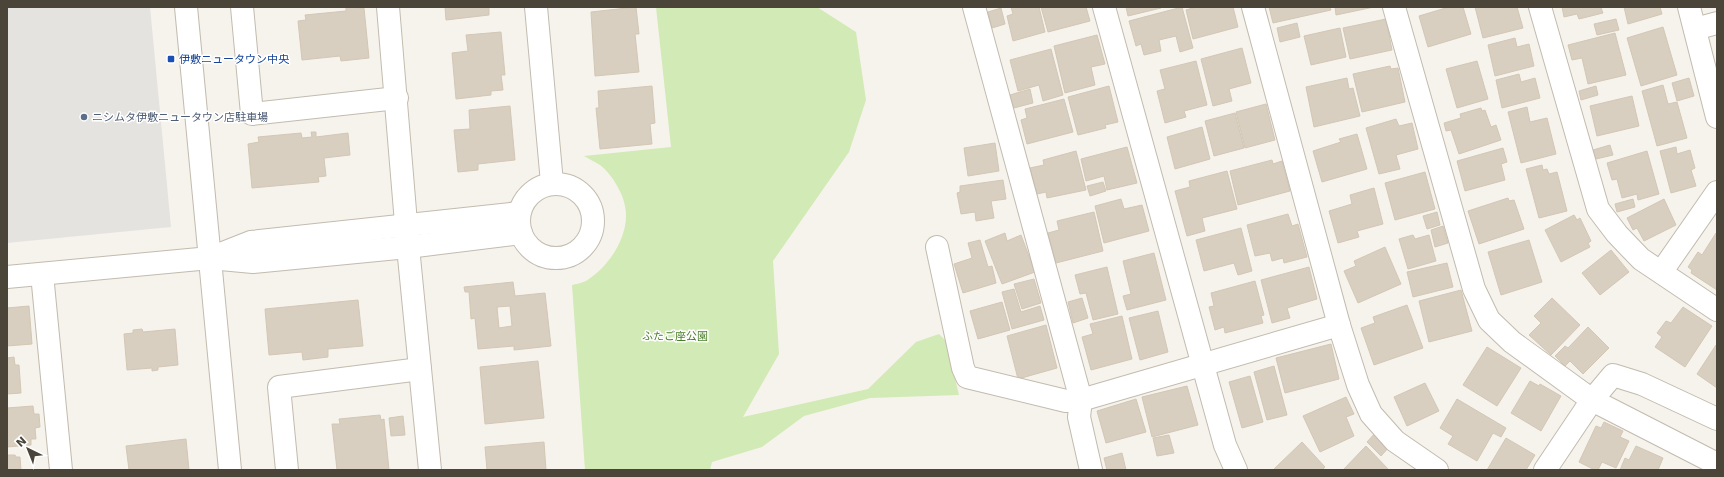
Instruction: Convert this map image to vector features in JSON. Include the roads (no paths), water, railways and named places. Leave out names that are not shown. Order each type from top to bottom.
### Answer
[{"type":"street","points":[[186,7],[230,470]]},
{"type":"street","points":[[242,7],[252,114],[397,98]]},
{"type":"street","points":[[388,7],[397,98],[408,247],[430,470]]},
{"type":"street","points":[[536,7],[552,183]]},
{"type":"street","points":[[974,7],[1081,400],[1079,417],[1091,470]]},
{"type":"street","points":[[1104,7],[1225,445],[1236,470]]},
{"type":"street","points":[[1253,7],[1339,325],[1358,385],[1371,414],[1396,441],[1437,470]]},
{"type":"street","points":[[1394,7],[1474,289],[1489,320],[1512,342],[1592,400],[1717,464]]},
{"type":"street","points":[[1540,7],[1598,209],[1617,234],[1641,259],[1662,271],[1717,310]]},
{"type":"street","points":[[1689,7],[1717,117]]},
{"type":"street","points":[[1695,29],[1717,23]]},
{"type":"street","points":[[552,183],[567,185],[578,191],[587,200],[592,212],[593,225],[589,238],[581,248],[570,255],[557,258],[544,256],[533,251],[524,241],[520,223],[522,204],[530,193],[541,186],[552,183]]},
{"type":"street","points":[[1662,271],[1717,192]]},
{"type":"street","points":[[210,258],[251,242],[407,226],[520,223]]},
{"type":"street","points":[[7,277],[210,258],[253,262],[408,247],[520,223]]},
{"type":"street","points":[[937,247],[963,368],[967,377],[1066,402],[1081,400],[1203,363],[1339,325]]},
{"type":"street","points":[[42,274],[61,470]]},
{"type":"street","points":[[287,470],[279,387],[420,369]]},
{"type":"street","points":[[1546,470],[1592,400],[1613,375],[1642,384],[1717,419]]},
{"type":"place","name":"伊敷ニュータウン中央","points":[[171,59]]},
{"type":"place","name":"ニシムタ伊敷ニュータウン店駐車場","points":[[84,117]]},
{"type":"park label","name":"ふたご座公園","points":[[675,336]]}]
